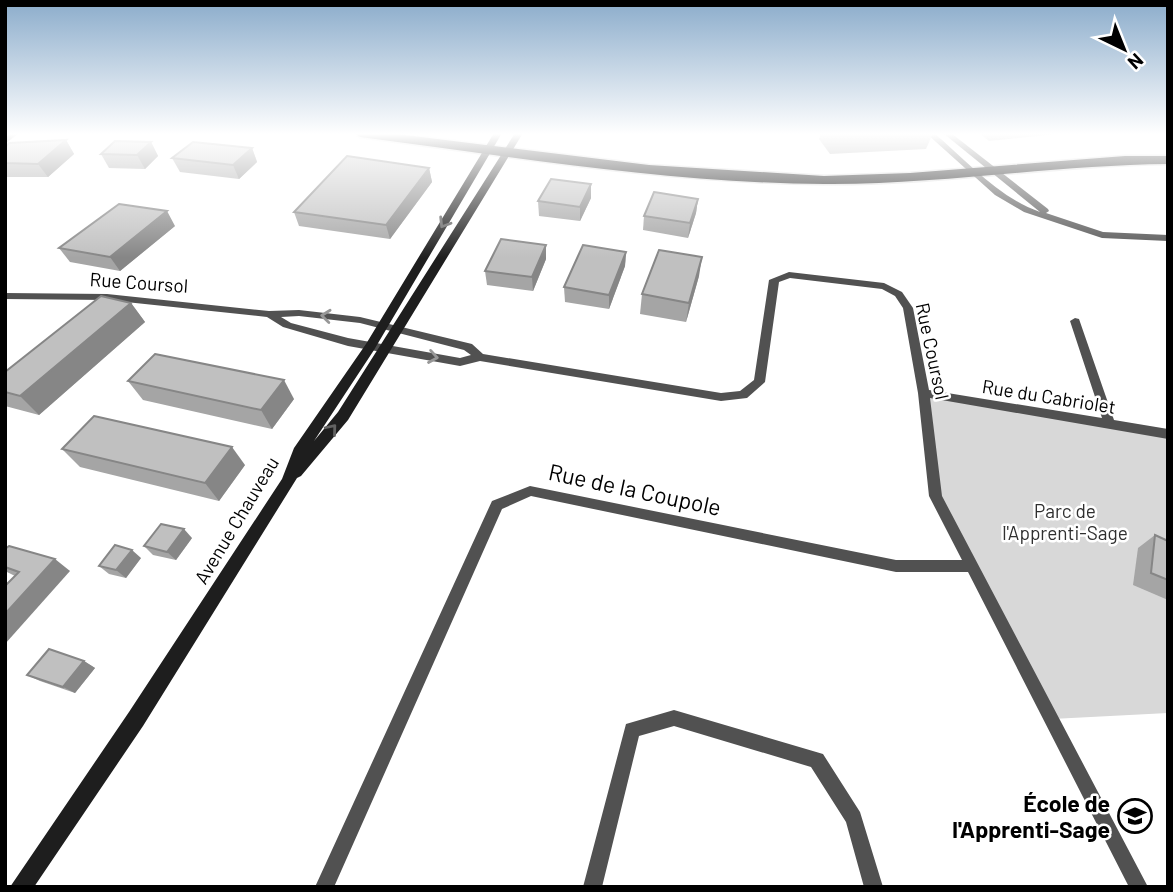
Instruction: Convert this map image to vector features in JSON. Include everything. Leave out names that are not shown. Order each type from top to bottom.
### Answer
[{"type":"highway","points":[[712,175],[826,180],[890,175]]},
{"type":"main road","name":"Avenue Chauveau","points":[[21,887],[136,719],[288,481],[299,452],[370,347],[473,175]]},
{"type":"main road","points":[[288,481],[343,416],[494,175]]},
{"type":"street","points":[[988,175],[1010,202],[1061,222],[1102,235],[1168,238]]},
{"type":"street","points":[[992,175],[1061,222]]},
{"type":"street","name":"Rue Coursol","points":[[269,314],[288,325],[370,347],[460,362],[480,356],[721,397],[743,395],[760,382],[774,280],[789,275],[811,276],[884,286],[899,294],[908,308],[923,393],[936,496],[1139,887]]},
{"type":"street","name":"Rue Coursol","points":[[5,296],[113,298],[269,314],[299,313],[399,328],[468,346],[480,356]]},
{"type":"street","points":[[1075,321],[1109,423]]},
{"type":"street","name":"Rue du Cabriolet","points":[[923,393],[1168,434]]},
{"type":"street","name":"Rue de la Coupole","points":[[324,887],[497,505],[530,491],[896,566],[972,566]]},
{"type":"street","points":[[592,887],[632,730],[674,718],[817,760],[854,818],[874,887]]},
{"type":"green space","name":"Parc de l'Apprenti-Sage","points":[[924,393],[1168,434],[1168,713],[1052,719],[936,496]]},
{"type":"building","points":[[329,175],[424,175],[386,225],[294,212]]},
{"type":"building","points":[[551,179],[591,184],[580,207],[538,201]]},
{"type":"building","points":[[654,192],[698,199],[690,223],[644,216]]},
{"type":"building","points":[[119,204],[167,211],[110,257],[59,248]]},
{"type":"building","points":[[501,239],[546,245],[532,277],[485,271]]},
{"type":"building","points":[[583,245],[626,252],[609,295],[564,287]]},
{"type":"building","points":[[659,250],[702,257],[689,303],[642,294]]},
{"type":"building","points":[[101,296],[131,303],[20,396],[5,392],[5,372]]},
{"type":"building","points":[[155,354],[284,380],[261,410],[128,381]]},
{"type":"building","points":[[94,416],[232,447],[205,483],[62,449]]},
{"type":"building","points":[[161,524],[184,529],[167,552],[144,546]]},
{"type":"building","points":[[1155,535],[1168,541],[1168,580],[1151,573]]},
{"type":"building","points":[[115,545],[132,550],[116,570],[99,566]]},
{"type":"building","points":[[9,546],[55,559],[5,614],[5,586],[19,572],[5,567],[5,549]]},
{"type":"building","points":[[49,649],[84,661],[63,687],[27,675]]},
{"type":"place","name":"École de l'Apprenti-Sage","points":[[1135,816]]}]
